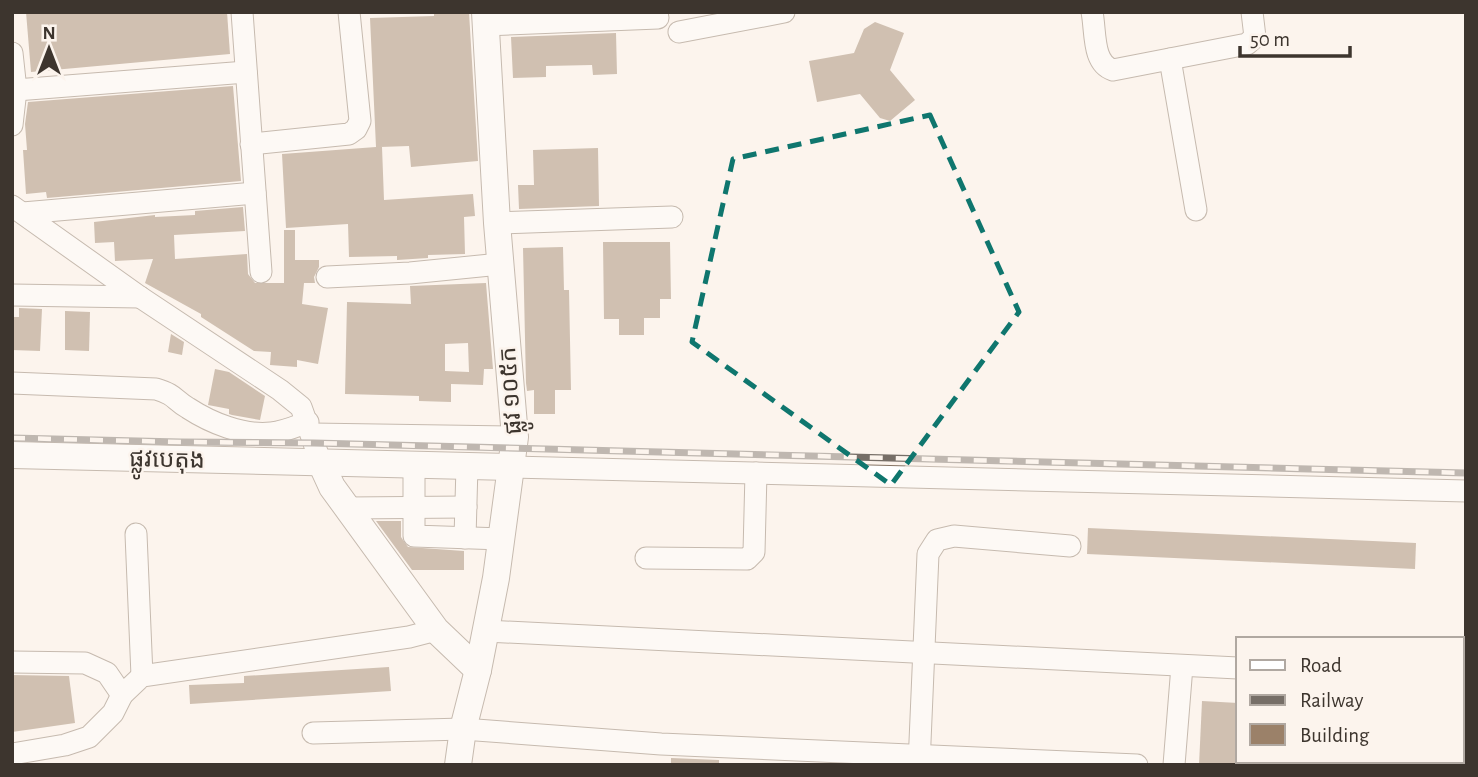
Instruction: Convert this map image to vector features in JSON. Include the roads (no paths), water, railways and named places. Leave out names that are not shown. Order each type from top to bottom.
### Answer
[{"type":"main road","name":"ផ្លូវ ១០៥ក","points":[[458,765],[502,539],[514,438],[497,223],[485,19]]},
{"type":"main road","name":"ផ្លូវបេតុង","points":[[12,455],[512,467]]},
{"type":"main road","points":[[321,463],[332,486],[436,630],[478,670]]},
{"type":"street","points":[[242,12],[261,272]]},
{"type":"street","points":[[251,144],[349,134],[356,130],[360,121],[349,12]]},
{"type":"street","points":[[679,32],[784,12]]},
{"type":"street","points":[[1092,12],[1100,61],[1113,70],[1252,42],[1255,37],[1252,12]]},
{"type":"street","points":[[485,19],[658,18]]},
{"type":"street","points":[[12,53],[16,90],[12,125]]},
{"type":"street","points":[[1170,59],[1196,209]]},
{"type":"street","points":[[16,90],[246,72]]},
{"type":"street","points":[[18,210],[255,193]]},
{"type":"street","points":[[18,210],[301,407],[321,463]]},
{"type":"street","points":[[497,223],[672,217]]},
{"type":"street","points":[[327,277],[410,273],[500,264]]},
{"type":"street","points":[[12,295],[141,297]]},
{"type":"street","points":[[12,383],[156,389],[171,393],[186,407],[221,425],[246,431],[271,433],[310,428],[514,438]]},
{"type":"street","points":[[414,465],[414,536],[502,539]]},
{"type":"street","points":[[465,538],[467,466]]},
{"type":"street","points":[[512,467],[1466,491]]},
{"type":"street","points":[[646,558],[747,559],[754,552],[756,473]]},
{"type":"street","points":[[348,508],[466,507]]},
{"type":"street","points":[[136,534],[142,676]]},
{"type":"street","points":[[919,760],[928,554],[937,540],[954,536],[1070,547]]},
{"type":"street","points":[[12,754],[65,745],[89,737],[113,713],[122,695],[142,676],[410,637],[436,630]]},
{"type":"street","points":[[486,631],[1236,668]]},
{"type":"street","points":[[12,662],[86,663],[107,673],[122,695]]},
{"type":"street","points":[[1174,765],[1182,666]]},
{"type":"street","points":[[313,733],[463,729],[660,754],[1137,765]]},
{"type":"railway","points":[[12,438],[314,443],[1466,473]]}]
